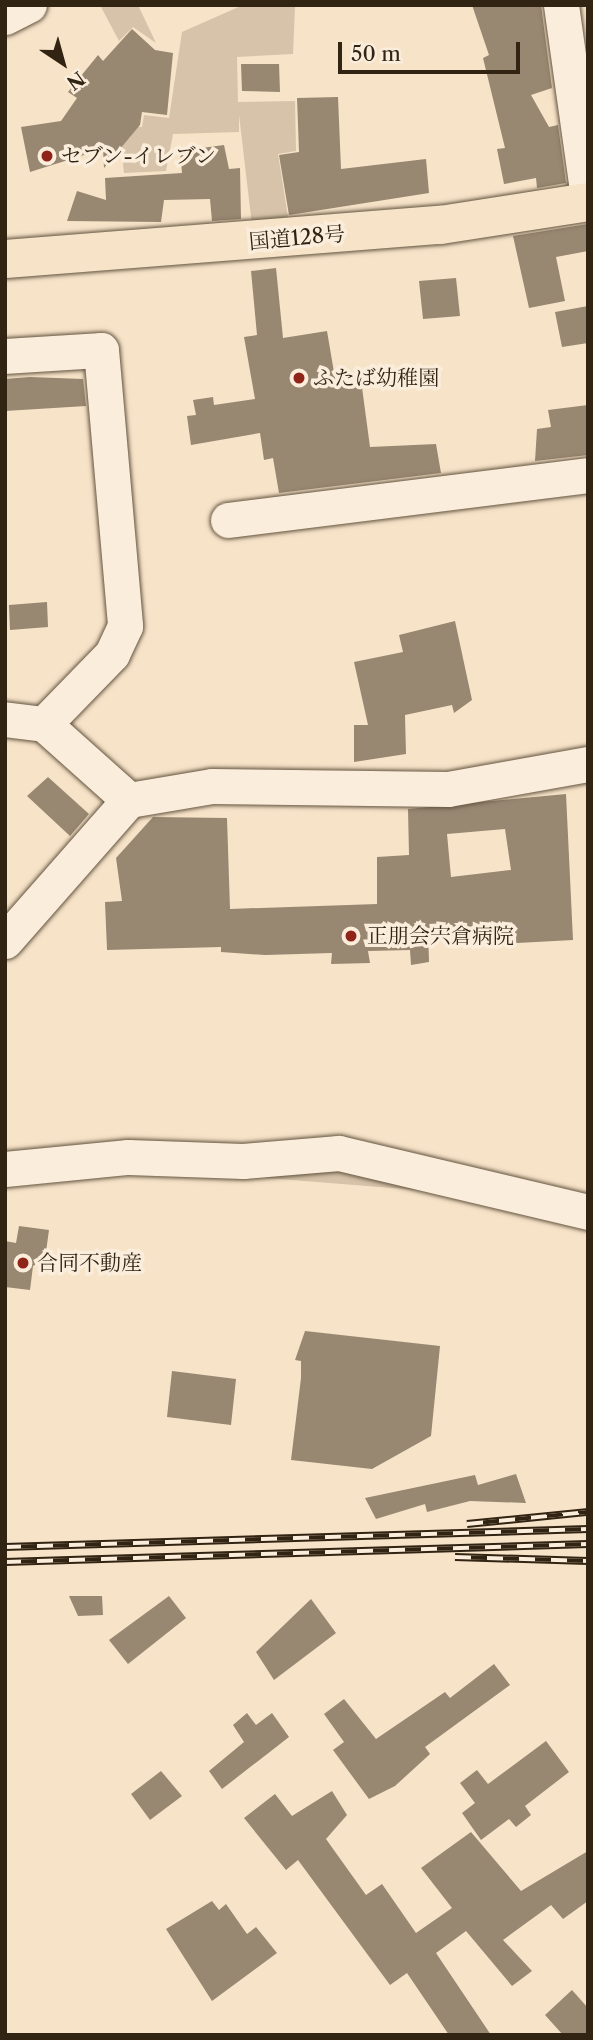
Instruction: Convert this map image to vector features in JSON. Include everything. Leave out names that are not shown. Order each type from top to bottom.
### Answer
[{"type":"highway","name":"国道128号","points":[[5,260],[440,225],[588,199]]},
{"type":"street","points":[[5,17],[29,5]]},
{"type":"street","points":[[561,5],[588,199]]},
{"type":"street","points":[[5,356],[101,350],[125,626],[112,654],[44,724]]},
{"type":"street","points":[[228,520],[588,475]]},
{"type":"street","points":[[5,719],[44,724],[129,800]]},
{"type":"street","points":[[5,941],[129,800],[212,786],[448,789],[588,764]]},
{"type":"street","points":[[5,1169],[128,1157],[243,1161],[339,1153],[588,1212]]},
{"type":"shaded area","points":[[100,5],[138,5],[156,43],[133,27],[119,41]]},
{"type":"shaded area","points":[[243,5],[295,7],[293,54],[237,57],[238,102],[295,101],[296,151],[278,154],[289,223],[252,225],[239,115],[239,132],[173,134],[166,171],[124,173],[121,147],[135,127],[142,127],[144,115],[169,118],[182,32]]},
{"type":"shaded area","points":[[339,1161],[492,1196],[106,1165]]},
{"type":"building","points":[[472,5],[541,5],[552,88],[531,95],[549,127],[558,125],[566,183],[537,188],[536,178],[504,184],[497,149],[505,148],[483,58],[489,55]]},
{"type":"building","points":[[132,29],[155,50],[173,53],[167,115],[142,112],[140,125],[104,168],[103,149],[30,172],[21,127],[61,121],[77,98],[68,92],[98,55],[103,61]]},
{"type":"building","points":[[241,64],[279,64],[280,92],[242,91]]},
{"type":"building","points":[[338,97],[341,169],[426,159],[429,193],[289,215],[279,155],[299,152],[297,98]]},
{"type":"building","points":[[224,145],[229,169],[240,168],[241,219],[212,221],[210,199],[164,200],[161,222],[67,221],[77,191],[106,200],[105,178],[182,173],[180,151]]},
{"type":"building","points":[[588,224],[588,251],[556,257],[565,301],[529,308],[513,236]]},
{"type":"building","points":[[276,268],[283,338],[327,331],[336,384],[361,380],[370,447],[436,444],[441,473],[279,493],[273,458],[264,460],[260,433],[191,445],[187,416],[196,415],[193,400],[213,397],[214,405],[255,399],[244,337],[257,335],[251,271]]},
{"type":"building","points":[[456,278],[460,316],[423,319],[419,281]]},
{"type":"building","points":[[588,306],[588,343],[562,347],[555,312]]},
{"type":"building","points":[[5,379],[83,379],[86,406],[5,411]]},
{"type":"building","points":[[588,405],[588,455],[535,461],[537,429],[551,427],[548,410]]},
{"type":"building","points":[[47,602],[48,627],[10,630],[9,605]]},
{"type":"building","points":[[455,621],[472,700],[454,713],[452,705],[405,715],[406,754],[354,762],[354,725],[368,725],[354,662],[403,652],[399,635]]},
{"type":"building","points":[[48,777],[89,814],[70,836],[27,796]]},
{"type":"building","points":[[566,794],[573,940],[480,945],[479,927],[428,930],[429,962],[411,965],[410,950],[368,951],[370,963],[331,964],[332,953],[265,955],[221,952],[221,947],[107,950],[105,902],[122,901],[116,858],[153,817],[227,818],[230,909],[377,904],[377,857],[409,855],[408,809]],"holes":[[[505,829],[511,870],[451,877],[447,834]]]},
{"type":"building","name":"合同不動産","points":[[19,1226],[49,1230],[45,1259],[33,1266],[30,1290],[5,1287],[5,1241],[16,1243]]},
{"type":"building","points":[[305,1331],[440,1346],[431,1436],[372,1469],[291,1460],[301,1378],[301,1361],[295,1360]]},
{"type":"building","points":[[172,1371],[236,1379],[231,1425],[167,1417]]},
{"type":"building","points":[[516,1474],[526,1503],[470,1501],[427,1512],[425,1504],[376,1519],[365,1498],[475,1475],[478,1485]]},
{"type":"building","points":[[69,1596],[102,1596],[103,1615],[78,1616]]},
{"type":"building","points":[[169,1596],[186,1618],[128,1664],[109,1640]]},
{"type":"building","points":[[311,1599],[336,1633],[274,1680],[256,1652]]},
{"type":"building","points":[[494,1664],[510,1685],[425,1747],[430,1754],[395,1786],[369,1799],[333,1750],[344,1742],[324,1714],[344,1699],[376,1739],[445,1692],[450,1698]]},
{"type":"building","points":[[247,1713],[256,1725],[272,1713],[289,1737],[222,1789],[209,1771],[244,1742],[233,1725]]},
{"type":"building","points":[[546,1741],[569,1772],[525,1806],[531,1815],[516,1827],[509,1819],[481,1840],[462,1813],[475,1803],[460,1783],[477,1770],[488,1784]]},
{"type":"building","points":[[161,1771],[182,1796],[150,1820],[131,1794]]},
{"type":"building","points":[[332,1791],[347,1815],[326,1839],[366,1895],[382,1884],[416,1933],[452,1908],[421,1868],[471,1832],[521,1891],[588,1851],[588,1901],[563,1919],[551,1905],[503,1940],[532,1971],[512,1986],[466,1931],[436,1953],[491,2035],[449,2035],[407,1973],[390,1985],[298,1860],[286,1870],[244,1818],[275,1794],[292,1816]]},
{"type":"building","points":[[212,1901],[219,1910],[226,1904],[247,1934],[256,1927],[277,1953],[212,2001],[166,1929]]},
{"type":"building","points":[[572,1990],[588,2008],[588,2035],[563,2035],[545,2015]]},
{"type":"railway","points":[[467,1524],[588,1512]]},
{"type":"railway","points":[[5,1547],[588,1529]]},
{"type":"railway","points":[[5,1562],[588,1544]]},
{"type":"railway","points":[[455,1557],[588,1561]]},
{"type":"place","name":"セブン-イレブン","points":[[47,156]]},
{"type":"place","name":"ふたば幼稚園","points":[[299,378]]},
{"type":"place","name":"正朋会宍倉病院","points":[[351,936]]},
{"type":"place","name":"合同不動産","points":[[23,1263]]}]
